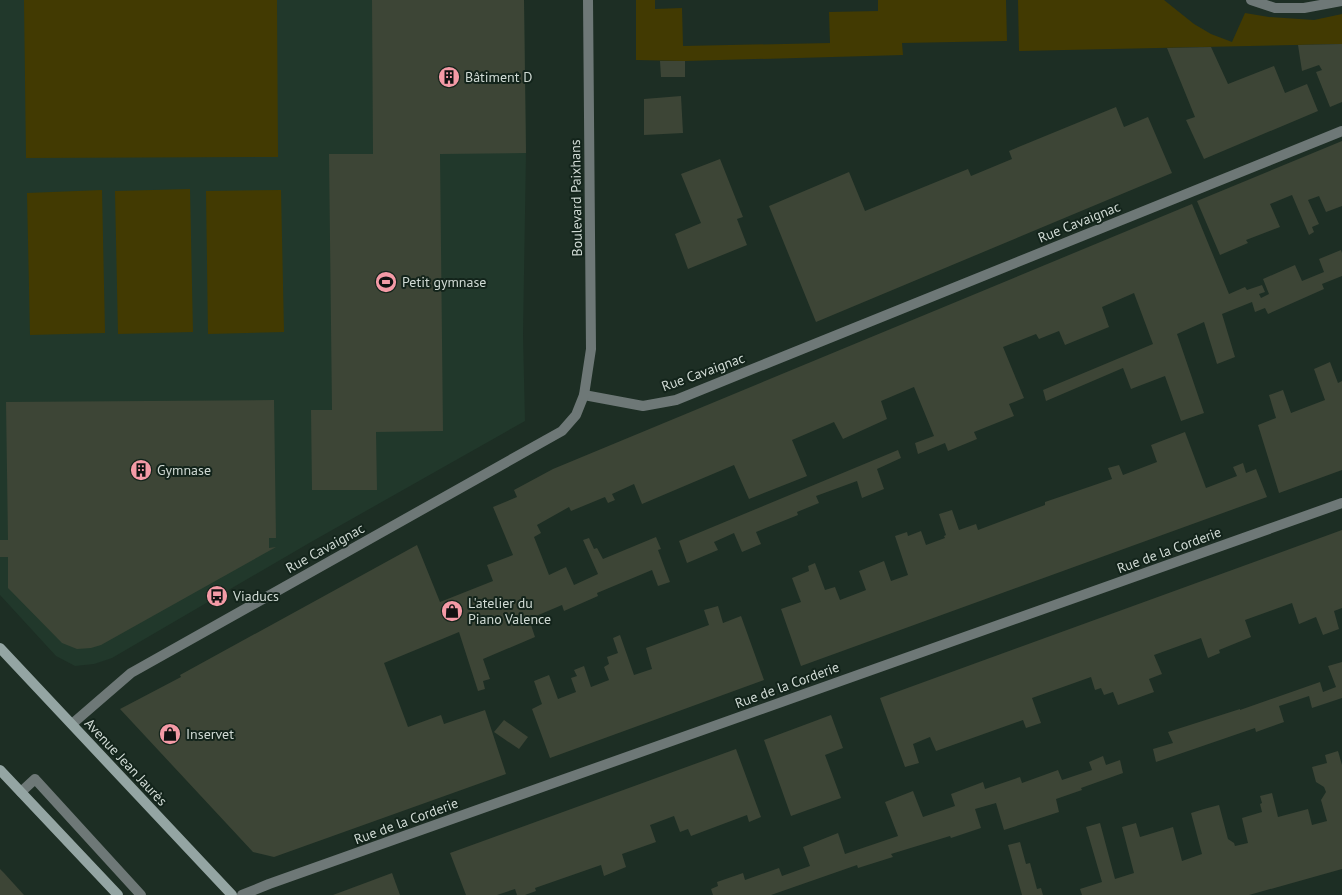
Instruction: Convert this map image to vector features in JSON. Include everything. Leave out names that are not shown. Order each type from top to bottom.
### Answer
[{"type":"main road","name":"Avenue Jean Jaurès","points":[[0,648],[232,895]]},
{"type":"main road","points":[[0,770],[118,895]]},
{"type":"street","name":"Boulevard Paixhans","points":[[584,395],[591,349],[588,0]]},
{"type":"street","points":[[1251,0],[1275,8],[1304,8],[1342,1]]},
{"type":"street","name":"Rue Cavaignac","points":[[72,724],[132,673],[562,431],[576,415],[584,395],[643,406],[676,400],[1342,131]]},
{"type":"street","name":"Rue de la Corderie","points":[[242,895],[1342,503]]},
{"type":"street","points":[[21,792],[35,779],[141,895]]},
{"type":"shaded area","points":[[0,0],[524,0],[526,153],[523,335],[525,421],[311,542],[112,658],[94,664],[75,666],[56,656],[0,595]]},
{"type":"shaded area","points":[[24,0],[277,0],[278,157],[26,158]]},
{"type":"shaded area","points":[[636,0],[655,0],[655,9],[682,8],[683,46],[830,43],[829,12],[878,11],[878,0],[1006,0],[1007,41],[902,43],[903,55],[685,61],[636,60]]},
{"type":"shaded area","points":[[1018,0],[1164,0],[1194,24],[1211,34],[1232,42],[1245,13],[1269,17],[1314,20],[1342,14],[1342,44],[1019,51]]},
{"type":"shaded area","points":[[190,189],[193,332],[118,334],[115,191]]},
{"type":"shaded area","points":[[102,190],[105,333],[30,335],[27,193]]},
{"type":"shaded area","points":[[281,190],[284,332],[208,334],[206,191]]},
{"type":"building","points":[[372,0],[524,0],[526,153],[440,154],[443,431],[376,432],[377,490],[312,490],[311,410],[332,410],[329,154],[373,154]]},
{"type":"building","points":[[1342,44],[1342,102],[1330,107],[1316,72],[1322,70],[1319,65],[1302,71],[1298,45]]},
{"type":"building","points":[[1211,47],[1228,84],[1274,66],[1285,93],[1307,84],[1318,111],[1204,159],[1186,120],[1195,117],[1167,48]]},
{"type":"building","points":[[660,61],[685,61],[685,77],[661,77]]},
{"type":"building","points":[[681,96],[683,133],[644,135],[644,99]]},
{"type":"building","points":[[1116,107],[1124,127],[1148,117],[1172,173],[816,322],[769,206],[849,172],[865,211],[968,169],[971,176],[1012,159],[1009,151]]},
{"type":"building","points":[[1342,141],[1342,206],[1326,212],[1319,196],[1308,200],[1319,224],[1312,227],[1314,232],[1309,235],[1292,195],[1270,204],[1280,227],[1246,240],[1248,243],[1220,255],[1197,201]]},
{"type":"building","points":[[720,159],[743,217],[737,219],[747,245],[688,269],[675,234],[701,223],[681,174]]},
{"type":"building","points":[[1192,204],[1229,294],[1245,287],[1247,290],[1262,285],[1265,292],[1259,294],[1261,298],[1269,294],[1263,279],[1295,265],[1302,281],[1324,272],[1319,259],[1341,250],[1342,253],[1342,276],[1322,284],[1324,289],[1268,314],[1265,308],[1255,312],[1252,302],[1222,314],[1235,357],[1217,364],[1204,322],[1177,334],[1204,413],[1181,421],[1165,376],[1131,389],[1123,368],[1046,401],[1043,390],[1153,344],[1134,293],[1102,307],[1109,327],[1065,345],[1059,331],[1039,339],[1036,334],[1003,347],[1024,398],[1009,404],[1014,416],[974,432],[977,439],[948,451],[945,443],[918,454],[915,443],[934,436],[914,387],[881,401],[887,419],[843,439],[834,422],[792,440],[807,476],[749,499],[734,465],[642,504],[634,484],[612,494],[615,500],[608,503],[605,497],[571,511],[569,507],[537,525],[541,533],[534,537],[549,575],[566,567],[574,585],[598,574],[583,540],[589,538],[594,549],[597,548],[603,559],[656,537],[661,549],[658,550],[670,582],[658,586],[652,570],[597,593],[598,596],[564,611],[562,605],[529,619],[535,637],[483,659],[490,679],[483,681],[485,689],[478,691],[459,632],[384,663],[408,727],[441,715],[444,724],[485,710],[506,774],[274,857],[253,852],[120,709],[417,545],[440,602],[493,581],[487,565],[513,555],[493,507],[517,497],[514,490],[553,469]]},
{"type":"building","points":[[1330,362],[1338,383],[1342,381],[1342,470],[1279,493],[1258,425],[1276,418],[1269,395],[1283,390],[1291,413],[1325,400],[1314,369]]},
{"type":"building","name":"Gymnase","points":[[274,400],[276,538],[269,538],[269,548],[276,547],[101,645],[91,648],[77,649],[62,643],[8,588],[8,557],[0,557],[0,540],[8,540],[6,402]]},
{"type":"building","points":[[1185,432],[1206,488],[1237,476],[1233,467],[1243,463],[1246,473],[1256,469],[1267,497],[801,666],[781,609],[801,602],[792,578],[809,571],[808,566],[815,563],[825,590],[835,587],[840,600],[866,590],[859,571],[884,561],[891,581],[908,575],[895,536],[907,532],[908,536],[921,531],[926,545],[945,538],[944,536],[946,535],[939,514],[952,510],[959,530],[976,524],[978,530],[1045,505],[1045,502],[1112,479],[1108,468],[1119,465],[1123,475],[1157,462],[1151,445]]},
{"type":"building","points":[[898,450],[901,458],[877,469],[884,489],[862,498],[857,481],[816,496],[819,503],[797,512],[798,515],[756,532],[761,544],[742,552],[734,533],[714,542],[718,550],[687,563],[679,541]]},
{"type":"building","points":[[1342,530],[1342,608],[1334,611],[1339,629],[1323,635],[1316,617],[1299,624],[1292,603],[1245,620],[1251,637],[1219,650],[1220,653],[1208,658],[1201,638],[1154,655],[1162,674],[1149,679],[1154,692],[1118,705],[1113,692],[1104,695],[1101,688],[1095,690],[1091,677],[1032,698],[1041,723],[1026,728],[1023,720],[936,751],[930,737],[913,744],[919,763],[905,767],[880,698]]},
{"type":"building","points":[[718,606],[723,623],[741,616],[764,680],[550,758],[532,709],[542,704],[534,681],[549,675],[558,699],[576,692],[571,678],[577,676],[574,670],[584,666],[591,687],[609,680],[604,667],[609,664],[607,657],[618,653],[613,638],[620,635],[634,675],[652,669],[646,648],[709,625],[704,610]]},
{"type":"building","points":[[1342,662],[1342,698],[1312,708],[1309,696],[1279,706],[1284,722],[1256,732],[1255,728],[1156,762],[1153,749],[1173,743],[1168,732],[1240,710],[1320,682],[1323,692],[1336,687],[1328,666]]},
{"type":"building","points":[[831,715],[843,748],[825,755],[841,798],[791,816],[764,740]]},
{"type":"building","points":[[504,720],[528,737],[519,749],[494,732]]},
{"type":"building","points":[[736,749],[761,817],[749,822],[747,815],[691,836],[688,829],[680,832],[674,816],[650,825],[656,842],[622,854],[626,867],[604,876],[601,865],[535,888],[536,891],[525,895],[517,895],[515,889],[497,895],[466,895],[450,853]]},
{"type":"building","points":[[1338,751],[1342,765],[1342,869],[1249,895],[1082,895],[1080,889],[1102,882],[1086,827],[1100,823],[1115,879],[1134,873],[1122,827],[1136,823],[1140,837],[1173,827],[1182,861],[1202,854],[1191,813],[1204,809],[1219,805],[1228,839],[1235,846],[1248,843],[1242,818],[1262,812],[1260,796],[1272,793],[1278,817],[1308,809],[1312,825],[1327,821],[1321,800],[1326,792],[1324,787],[1316,782],[1312,767],[1327,763],[1325,755]]},
{"type":"building","points":[[1103,756],[1106,765],[1120,760],[1123,773],[1056,799],[1059,812],[1004,830],[996,803],[975,809],[981,828],[891,854],[893,857],[858,868],[857,865],[771,895],[713,895],[711,889],[718,886],[717,882],[743,873],[745,880],[779,868],[782,876],[810,866],[803,847],[838,833],[845,854],[898,836],[885,802],[913,791],[923,817],[955,806],[951,794],[983,782],[985,789],[1020,777],[1022,783],[1058,770],[1062,780],[1092,770],[1089,762]]},
{"type":"building","points":[[1020,842],[1026,864],[1030,863],[1037,889],[1041,888],[1043,895],[1022,895],[1008,845]]},
{"type":"building","points":[[0,869],[4,873],[24,895],[0,895]]},
{"type":"building","points":[[392,873],[400,895],[333,895]]},
{"type":"place","name":"Bâtiment D","points":[[449,77]]},
{"type":"place","name":"Petit gymnase","points":[[386,282]]},
{"type":"place","name":"Gymnase","points":[[141,470]]},
{"type":"place","name":"Viaducs","points":[[217,596]]},
{"type":"place","name":"L'atelier du Piano Valence","points":[[452,611]]},
{"type":"place","name":"Inservet","points":[[170,734]]}]
